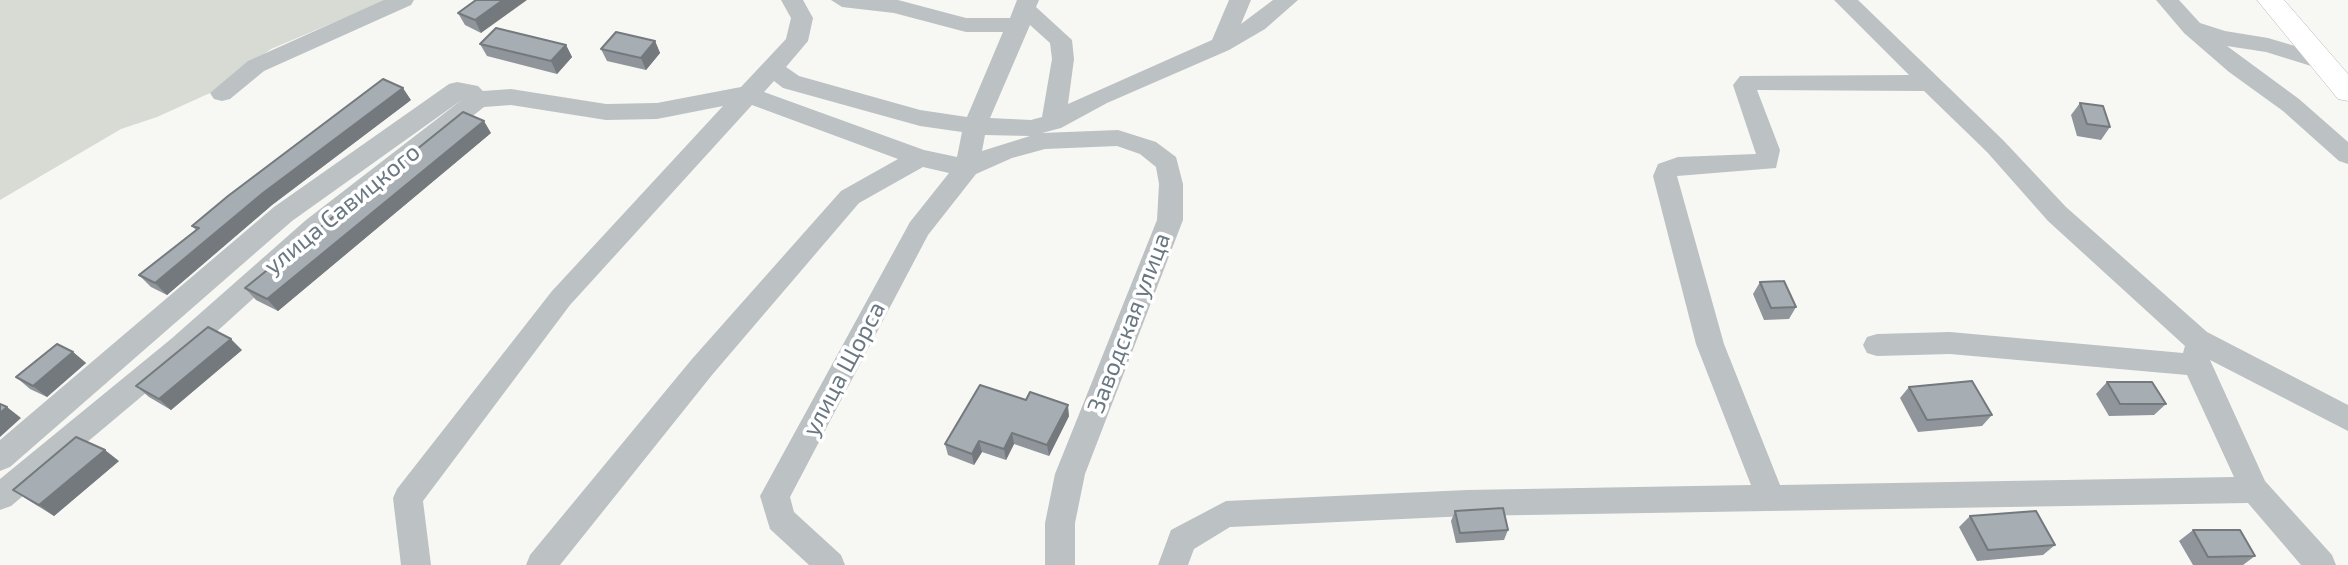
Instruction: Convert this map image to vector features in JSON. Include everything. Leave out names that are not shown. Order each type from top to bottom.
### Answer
[{"type":"main road","points":[[2270,0],[2348,92]]},
{"type":"street","points":[[222,93],[257,66],[403,0]]},
{"type":"street","points":[[416,565],[408,498],[561,298],[797,41],[802,18],[792,0]]},
{"type":"street","points":[[842,0],[894,6],[966,25],[1023,11]]},
{"type":"street","points":[[1221,45],[1240,0]]},
{"type":"street","points":[[773,69],[791,82],[920,118],[975,126],[1031,128],[1053,122],[1099,97],[1221,45],[1287,0]]},
{"type":"street","points":[[1845,0],[1927,83],[1995,146],[2057,214],[2197,353],[2255,490],[2321,565]]},
{"type":"street","points":[[2167,0],[2192,28],[2237,67],[2291,105],[2348,155]]},
{"type":"street","points":[[1023,11],[1060,40],[1063,59],[1053,122]]},
{"type":"street","points":[[0,458],[283,214],[457,90],[470,92],[478,99],[511,97],[606,112],[657,111],[747,94],[920,158],[967,168],[975,126],[1023,11]]},
{"type":"street","points":[[2192,28],[2222,38],[2268,45],[2324,62]]},
{"type":"street","points":[[1771,499],[1710,344],[1665,176],[1667,170],[1678,166],[1767,162],[1769,150],[1746,93],[1744,85],[1748,82],[1927,83]]},
{"type":"street","name":"улица Савицкого","points":[[0,497],[181,346],[315,227],[478,99]]},
{"type":"street","name":"Заводская улица","points":[[967,168],[1005,151],[1045,141],[1118,138],[1148,148],[1167,163],[1171,184],[1170,220],[1070,474],[1060,523],[1060,565]]},
{"type":"street","points":[[541,565],[702,367],[850,197],[920,158]]},
{"type":"street","name":"улица Щорса","points":[[830,565],[781,519],[775,496],[919,229],[967,168]]},
{"type":"street","points":[[1878,345],[1950,342],[2197,353],[2348,419]]},
{"type":"street","points":[[1173,565],[1182,540],[1226,514],[1467,503],[2255,490]]},
{"type":"shaded area","points":[[0,0],[387,0],[271,49],[210,93],[157,117],[121,129],[0,200]]},
{"type":"building","points":[[476,0],[503,0],[475,20],[458,13]]},
{"type":"building","points":[[496,28],[566,45],[551,61],[480,44]]},
{"type":"building","points":[[616,32],[655,41],[641,58],[601,49]]},
{"type":"building","points":[[383,79],[403,88],[263,193],[155,283],[139,275],[199,228],[192,226],[228,196]]},
{"type":"building","points":[[2080,103],[2103,106],[2110,127],[2087,124]]},
{"type":"building","points":[[463,112],[484,121],[267,299],[245,288]]},
{"type":"building","points":[[1784,281],[1796,307],[1771,308],[1760,282]]},
{"type":"building","points":[[208,327],[231,339],[159,399],[136,386]]},
{"type":"building","points":[[57,344],[73,352],[33,386],[16,377]]},
{"type":"building","points":[[1972,381],[1992,415],[1927,420],[1909,387]]},
{"type":"building","points":[[2107,382],[2152,382],[2166,404],[2120,404]]},
{"type":"building","points":[[980,385],[1026,400],[1030,392],[1068,405],[1047,445],[1012,433],[1004,449],[979,441],[972,454],[945,444]]},
{"type":"building","points":[[0,404],[7,407],[0,413]]},
{"type":"building","points":[[76,437],[105,450],[39,505],[13,490]]},
{"type":"building","points":[[1503,508],[1508,530],[1460,533],[1455,511]]},
{"type":"building","points":[[2036,511],[2055,545],[1988,550],[1970,516]]},
{"type":"building","points":[[2193,530],[2240,530],[2255,556],[2208,557]]}]
